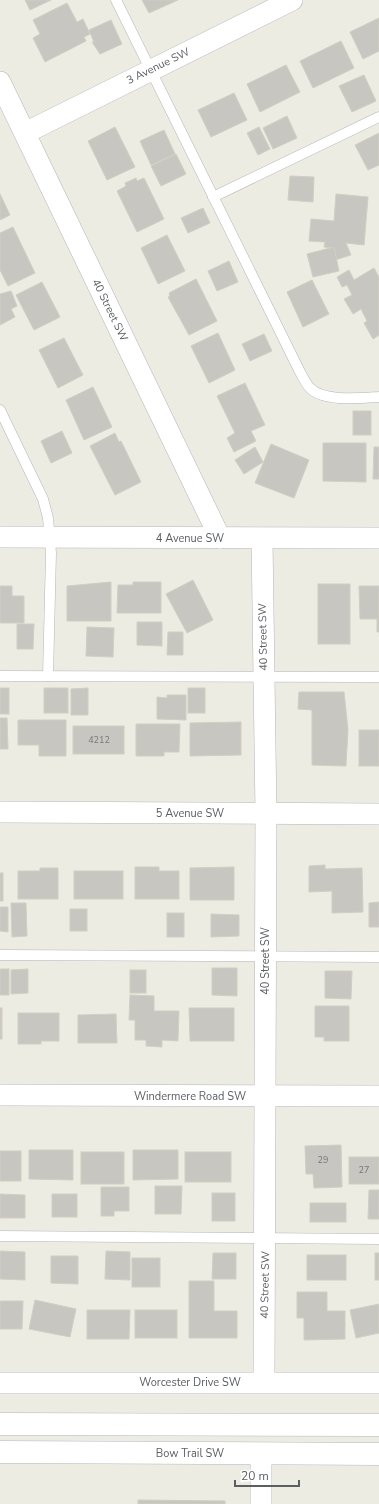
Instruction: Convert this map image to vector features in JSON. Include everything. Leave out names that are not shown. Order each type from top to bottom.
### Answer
[{"type":"main road","points":[[0,1424],[379,1425]]},
{"type":"main road","name":"Bow Trail SW","points":[[0,1452],[379,1454]]},
{"type":"street","name":"3 Avenue SW","points":[[25,133],[292,0]]},
{"type":"street","name":"40 Street SW","points":[[0,82],[220,538]]},
{"type":"street","name":"4 Avenue SW","points":[[0,537],[262,539],[379,538]]},
{"type":"street","name":"40 Street SW","points":[[262,539],[266,813],[266,1238],[264,1382]]},
{"type":"street","name":"5 Avenue SW","points":[[0,812],[379,814]]},
{"type":"street","name":"Windermere Road SW","points":[[0,1095],[379,1096]]},
{"type":"street","name":"Worcester Drive SW","points":[[0,1383],[379,1383]]},
{"type":"street","points":[[261,1454],[261,1504]]},
{"type":"lane","points":[[116,0],[300,372],[310,389],[322,396],[337,398],[379,397]]},
{"type":"lane","points":[[213,197],[379,117]]},
{"type":"lane","points":[[0,410],[43,498],[50,537],[51,553],[48,676]]},
{"type":"lane","points":[[0,676],[264,678],[379,677]]},
{"type":"lane","points":[[0,955],[379,957]]},
{"type":"lane","points":[[0,1236],[379,1239]]},
{"type":"building","points":[[25,0],[51,0],[30,10]]},
{"type":"building","points":[[142,0],[178,0],[149,13]]},
{"type":"building","points":[[67,3],[77,22],[83,19],[90,34],[84,37],[86,41],[45,62],[33,38],[40,34],[33,20]]},
{"type":"building","points":[[379,18],[379,51],[363,59],[350,32]]},
{"type":"building","points":[[111,20],[122,44],[100,54],[92,42],[94,42],[89,30]]},
{"type":"building","points":[[341,41],[354,68],[313,88],[300,61]]},
{"type":"building","points":[[286,65],[300,92],[260,112],[247,84]]},
{"type":"building","points":[[364,75],[376,101],[352,112],[339,86]]},
{"type":"building","points":[[234,93],[247,120],[211,137],[198,110]]},
{"type":"building","points":[[287,116],[297,138],[273,149],[263,128]]},
{"type":"building","points":[[115,127],[135,167],[107,180],[88,141]]},
{"type":"building","points":[[259,127],[270,149],[258,155],[247,133]]},
{"type":"building","points":[[164,130],[175,154],[151,165],[140,141]]},
{"type":"building","points":[[379,133],[379,165],[368,170],[355,145]]},
{"type":"building","points":[[176,154],[186,174],[161,186],[151,166]]},
{"type":"building","points":[[290,176],[314,177],[313,202],[288,200]]},
{"type":"building","points":[[136,178],[137,181],[144,178],[164,219],[137,232],[117,191],[126,186],[125,183]]},
{"type":"building","points":[[0,194],[10,215],[0,220]]},
{"type":"building","points":[[336,194],[368,197],[364,245],[346,243],[351,255],[335,260],[333,248],[324,247],[325,242],[309,241],[311,219],[334,221]]},
{"type":"building","points":[[203,208],[210,223],[188,233],[181,218]]},
{"type":"building","points":[[13,227],[35,273],[8,286],[0,270],[0,233]]},
{"type":"building","points":[[167,235],[185,271],[158,284],[141,248]]},
{"type":"building","points":[[334,247],[339,271],[313,277],[307,254]]},
{"type":"building","points":[[229,261],[238,282],[217,291],[208,271]]},
{"type":"building","points":[[374,268],[379,277],[379,335],[373,339],[364,323],[367,321],[361,309],[353,314],[344,299],[352,295],[347,285],[342,287],[337,277],[349,270],[354,280]]},
{"type":"building","points":[[196,279],[217,321],[189,335],[168,297],[170,296],[169,293]]},
{"type":"building","points":[[312,280],[329,314],[303,327],[287,292]]},
{"type":"building","points":[[42,282],[60,317],[34,330],[16,295]]},
{"type":"building","points":[[11,291],[17,306],[11,309],[15,317],[0,325],[0,294]]},
{"type":"building","points":[[218,333],[235,370],[209,383],[191,346]]},
{"type":"building","points":[[264,334],[272,351],[250,361],[242,344]]},
{"type":"building","points":[[64,338],[83,375],[58,388],[39,350]]},
{"type":"building","points":[[245,383],[265,425],[251,431],[256,441],[234,452],[227,438],[235,433],[217,396]]},
{"type":"building","points":[[93,387],[112,427],[84,440],[66,400]]},
{"type":"building","points":[[353,411],[371,411],[371,435],[353,435]]},
{"type":"building","points":[[62,431],[72,453],[51,463],[41,441]]},
{"type":"building","points":[[115,433],[119,442],[121,441],[141,482],[115,495],[90,446]]},
{"type":"building","points":[[323,443],[366,443],[366,482],[323,481]]},
{"type":"building","points":[[271,444],[309,460],[294,498],[255,483]]},
{"type":"building","points":[[255,447],[263,462],[244,474],[235,460]]},
{"type":"building","points":[[374,447],[379,447],[379,479],[373,479]]},
{"type":"building","points":[[193,580],[213,620],[187,633],[166,594]]},
{"type":"building","points":[[111,582],[111,621],[67,621],[67,586]]},
{"type":"building","points":[[133,582],[161,582],[161,613],[117,613],[118,585],[133,585]]},
{"type":"building","points":[[318,584],[350,584],[350,644],[318,644]]},
{"type":"building","points":[[0,586],[12,586],[12,596],[24,596],[24,623],[0,623]]},
{"type":"building","points":[[359,586],[379,586],[379,632],[377,632],[377,619],[360,619]]},
{"type":"building","points":[[137,622],[162,622],[162,646],[137,645]]},
{"type":"building","points":[[17,624],[34,624],[33,649],[17,649]]},
{"type":"building","points":[[87,627],[114,628],[113,657],[86,656]]},
{"type":"building","points":[[168,632],[183,632],[183,655],[167,655]]},
{"type":"building","points":[[0,688],[9,688],[9,714],[0,714]]},
{"type":"building","points":[[44,688],[68,688],[68,713],[44,713]]},
{"type":"building","points":[[88,688],[88,715],[71,715],[71,689]]},
{"type":"building","points":[[188,688],[205,688],[205,713],[188,713]]},
{"type":"building","points":[[299,692],[344,692],[348,730],[346,766],[312,765],[312,710],[298,709]]},
{"type":"building","points":[[167,695],[186,695],[186,720],[157,719],[157,697],[167,698]]},
{"type":"building","points":[[0,718],[7,718],[8,749],[0,749]]},
{"type":"building","points":[[18,720],[66,720],[66,756],[39,756],[39,745],[18,745]]},
{"type":"building","points":[[241,722],[241,755],[190,756],[190,723]]},
{"type":"building","points":[[136,724],[180,724],[179,752],[164,752],[164,756],[136,756]]},
{"type":"building","points":[[73,726],[124,726],[124,754],[73,754]]},
{"type":"building","points":[[359,730],[379,730],[379,766],[359,766]]},
{"type":"building","points":[[325,865],[325,869],[362,868],[363,912],[332,913],[332,891],[309,892],[309,866]]},
{"type":"building","points":[[135,867],[159,867],[159,871],[179,871],[179,899],[135,899]]},
{"type":"building","points":[[234,867],[234,900],[190,900],[190,868]]},
{"type":"building","points":[[40,868],[58,868],[58,899],[18,899],[18,871],[40,871]]},
{"type":"building","points":[[74,871],[123,871],[123,899],[74,899]]},
{"type":"building","points":[[0,873],[3,873],[3,901],[0,901]]},
{"type":"building","points":[[379,902],[379,927],[369,927],[369,903]]},
{"type":"building","points":[[11,903],[26,903],[27,936],[12,937]]},
{"type":"building","points":[[0,907],[8,907],[8,932],[0,931]]},
{"type":"building","points":[[70,909],[87,909],[87,931],[70,931]]},
{"type":"building","points":[[167,913],[184,913],[184,937],[167,937]]},
{"type":"building","points":[[211,914],[239,915],[239,936],[211,937]]},
{"type":"building","points":[[212,968],[237,968],[237,996],[212,995]]},
{"type":"building","points":[[0,969],[9,969],[9,995],[0,995]]},
{"type":"building","points":[[28,969],[28,993],[11,994],[11,970]]},
{"type":"building","points":[[130,970],[146,970],[146,993],[130,993]]},
{"type":"building","points":[[325,971],[352,971],[351,999],[325,998]]},
{"type":"building","points":[[130,995],[154,996],[154,1011],[179,1011],[178,1041],[162,1040],[162,1047],[146,1046],[146,1040],[135,1040],[135,1020],[129,1020]]},
{"type":"building","points":[[315,1006],[349,1006],[349,1041],[324,1041],[324,1037],[315,1037]]},
{"type":"building","points":[[0,1008],[2,1008],[2,1039],[0,1039]]},
{"type":"building","points":[[189,1008],[234,1008],[234,1041],[190,1041]]},
{"type":"building","points":[[18,1013],[59,1013],[59,1041],[41,1041],[41,1044],[18,1044]]},
{"type":"building","points":[[116,1014],[117,1043],[78,1043],[78,1015]]},
{"type":"building","points":[[341,1145],[342,1187],[314,1188],[313,1174],[306,1174],[305,1146]]},
{"type":"building","points":[[29,1150],[73,1150],[73,1180],[29,1179]]},
{"type":"building","points":[[133,1150],[178,1150],[178,1179],[133,1180]]},
{"type":"building","points":[[0,1151],[21,1151],[21,1181],[0,1181]]},
{"type":"building","points":[[81,1152],[124,1152],[124,1184],[81,1184]]},
{"type":"building","points":[[185,1152],[231,1152],[231,1182],[185,1182]]},
{"type":"building","points":[[349,1157],[379,1157],[379,1184],[349,1184]]},
{"type":"building","points":[[155,1186],[182,1186],[181,1214],[155,1214]]},
{"type":"building","points":[[101,1187],[129,1187],[129,1211],[114,1211],[114,1216],[101,1216]]},
{"type":"building","points":[[369,1190],[379,1190],[379,1219],[368,1219]]},
{"type":"building","points":[[212,1193],[235,1193],[235,1221],[212,1221]]},
{"type":"building","points":[[0,1194],[25,1195],[25,1218],[0,1218]]},
{"type":"building","points":[[52,1194],[77,1194],[77,1217],[52,1217]]},
{"type":"building","points":[[310,1203],[346,1203],[346,1222],[310,1222]]},
{"type":"building","points":[[0,1251],[25,1252],[25,1280],[0,1279]]},
{"type":"building","points":[[106,1251],[130,1252],[130,1280],[105,1279]]},
{"type":"building","points":[[213,1253],[236,1253],[236,1279],[212,1279]]},
{"type":"building","points":[[375,1253],[379,1253],[379,1280],[375,1280]]},
{"type":"building","points":[[307,1255],[346,1255],[346,1280],[307,1280]]},
{"type":"building","points":[[51,1256],[78,1256],[78,1284],[51,1283]]},
{"type":"building","points":[[132,1258],[160,1258],[160,1287],[132,1287]]},
{"type":"building","points":[[189,1281],[214,1281],[214,1311],[237,1311],[237,1338],[189,1338]]},
{"type":"building","points":[[297,1292],[327,1292],[327,1311],[345,1311],[345,1339],[304,1340],[304,1318],[297,1318]]},
{"type":"building","points":[[35,1300],[76,1309],[70,1337],[29,1329]]},
{"type":"building","points":[[0,1301],[23,1301],[22,1329],[0,1329]]},
{"type":"building","points":[[379,1304],[379,1333],[356,1338],[350,1310]]},
{"type":"building","points":[[87,1310],[130,1310],[129,1339],[87,1339]]},
{"type":"building","points":[[135,1310],[177,1310],[177,1338],[135,1338]]},
{"type":"building","points":[[138,1500],[225,1501],[225,1504],[138,1504]]}]
